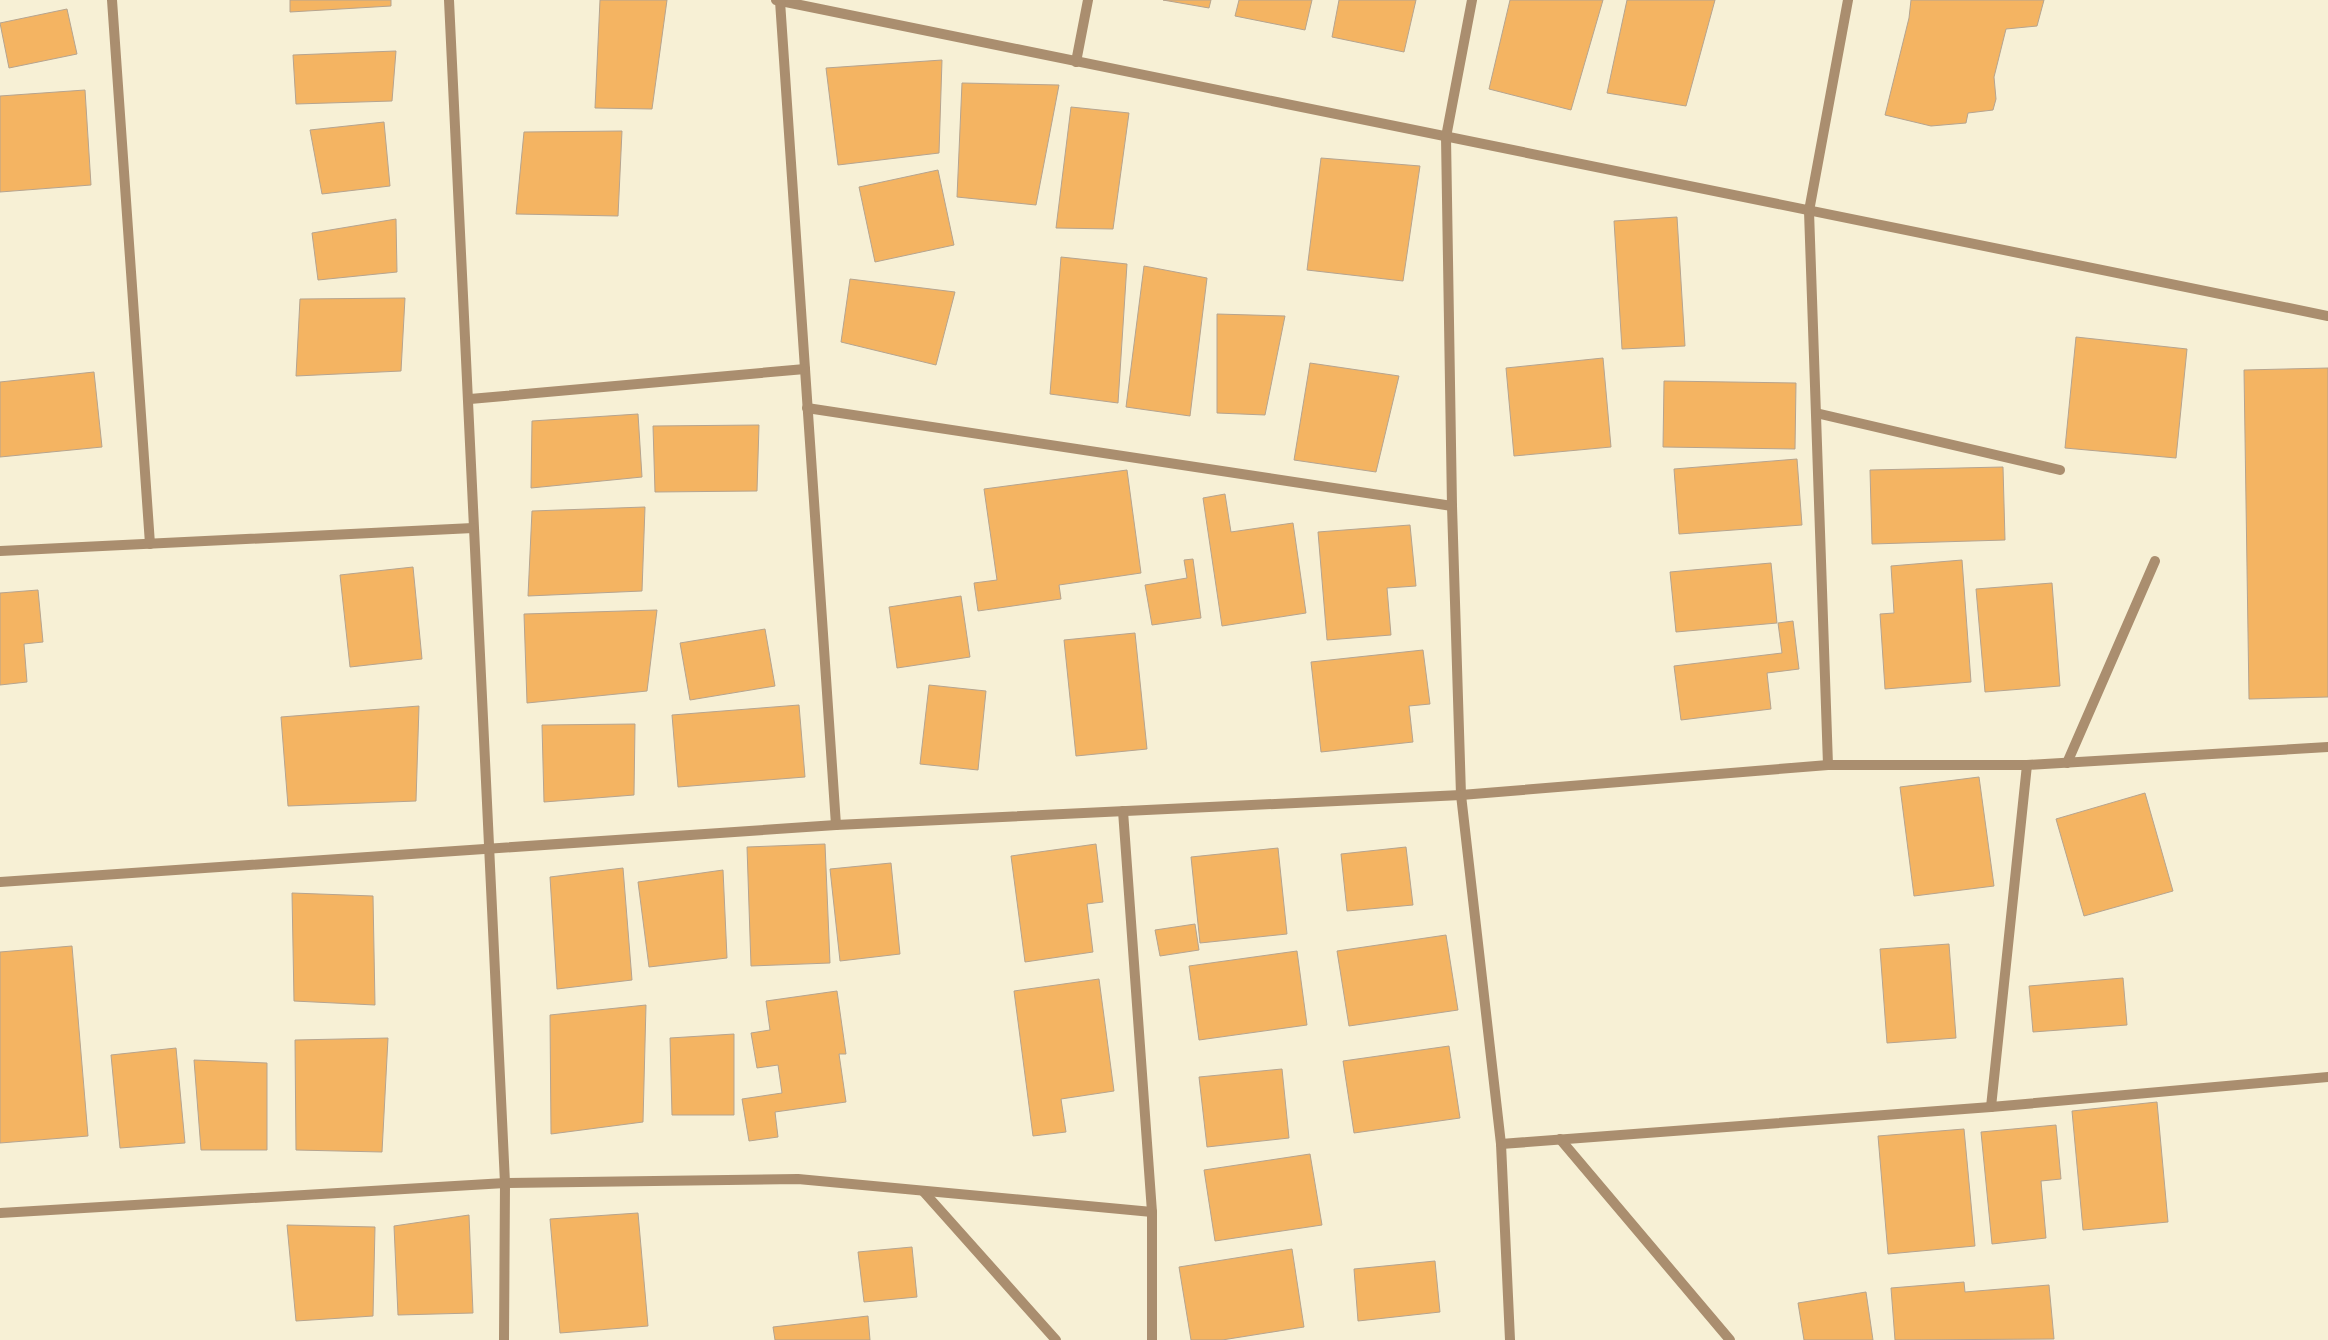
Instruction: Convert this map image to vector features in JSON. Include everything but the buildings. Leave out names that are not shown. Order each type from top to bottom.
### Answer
[{"type":"street","points":[[112,0],[150,544]]},
{"type":"street","points":[[449,0],[470,399],[488,849],[505,1183],[504,1340]]},
{"type":"street","points":[[836,825],[778,0],[2328,316]]},
{"type":"street","points":[[1076,62],[1088,0]]},
{"type":"street","points":[[1472,0],[1446,137],[1452,506],[1461,795],[1501,1144],[1510,1340]]},
{"type":"street","points":[[1828,765],[1809,211],[1848,0]]},
{"type":"street","points":[[470,399],[805,369]]},
{"type":"street","points":[[807,408],[1452,506]]},
{"type":"street","points":[[1816,413],[2060,470]]},
{"type":"street","points":[[0,552],[474,528]]},
{"type":"street","points":[[2067,763],[2155,561]]},
{"type":"street","points":[[0,882],[836,825],[1461,795],[1828,765],[2027,765],[2328,746]]},
{"type":"street","points":[[1991,1107],[2027,765]]},
{"type":"street","points":[[1123,811],[1152,1212],[1152,1340]]},
{"type":"street","points":[[1501,1144],[1991,1107],[2328,1077]]},
{"type":"street","points":[[1560,1140],[1730,1340]]},
{"type":"street","points":[[0,1212],[505,1183],[798,1179],[1152,1212]]},
{"type":"street","points":[[923,1191],[1056,1340]]}]
